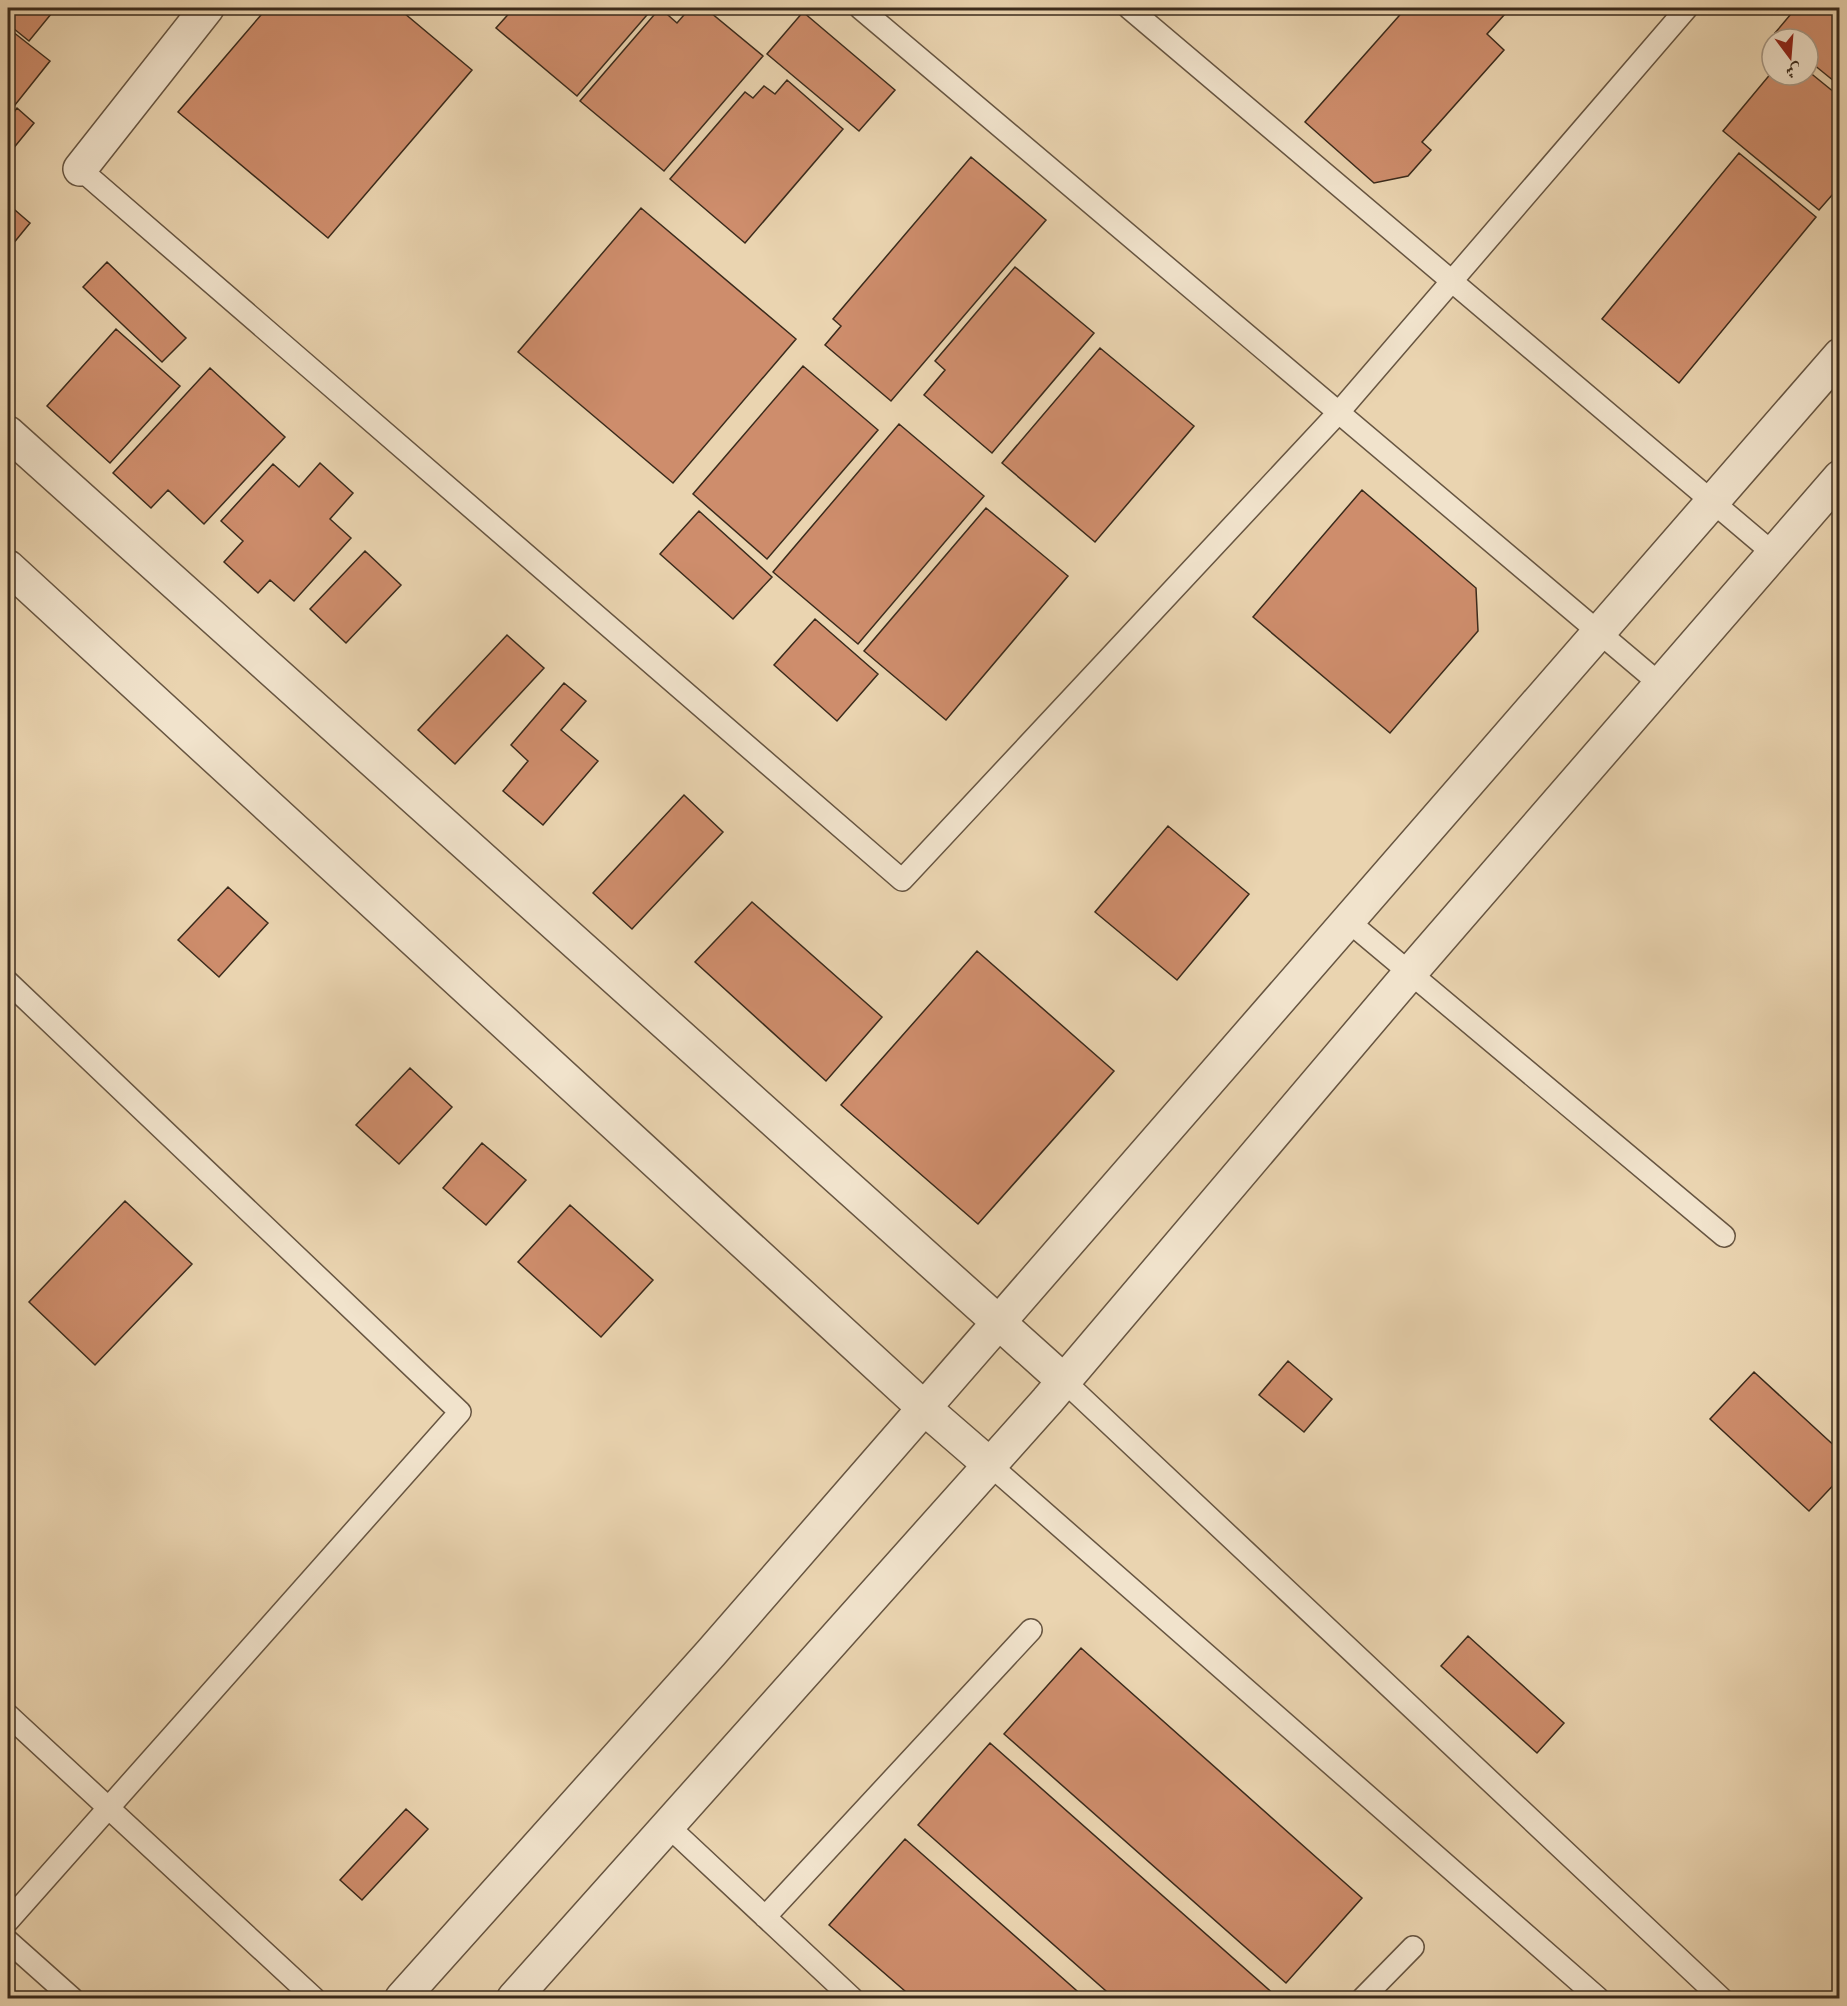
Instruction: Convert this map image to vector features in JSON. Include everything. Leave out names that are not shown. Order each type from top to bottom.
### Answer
[{"type":"street","points":[[80,169],[207,8]]},
{"type":"street","points":[[402,1998],[711,1653],[1839,355]]},
{"type":"street","points":[[8,433],[1064,1381]]},
{"type":"street","points":[[514,1998],[1064,1381],[1410,973],[1839,477]]},
{"type":"street","points":[[8,567],[923,1407],[990,1465]]},
{"type":"lane","points":[[860,8],[1660,684]]},
{"type":"lane","points":[[1129,8],[1773,553]]},
{"type":"lane","points":[[80,169],[902,880],[1339,412],[1687,8]]},
{"type":"lane","points":[[1348,921],[1724,1236]]},
{"type":"lane","points":[[8,982],[460,1412],[8,1921]]},
{"type":"lane","points":[[1064,1381],[1721,1998]]},
{"type":"lane","points":[[990,1465],[1598,1998]]},
{"type":"lane","points":[[765,1917],[1031,1630]]},
{"type":"lane","points":[[8,1715],[314,1998]]},
{"type":"lane","points":[[668,1826],[852,1998]]},
{"type":"lane","points":[[8,1941],[72,1998]]},
{"type":"lane","points":[[1363,1998],[1413,1947]]},
{"type":"building","points":[[8,8],[56,8],[29,41],[8,24]]},
{"type":"building","points":[[267,8],[398,8],[472,70],[328,238],[178,112]]},
{"type":"building","points":[[514,8],[653,8],[577,96],[496,28]]},
{"type":"building","points":[[660,8],[677,23],[690,8],[705,8],[763,56],[664,171],[580,101]]},
{"type":"building","points":[[1406,8],[1495,8],[1504,15],[1487,34],[1504,50],[1422,142],[1431,150],[1408,176],[1374,183],[1305,122]]},
{"type":"building","points":[[1796,8],[1840,8],[1840,86],[1820,70],[1820,27],[1780,27]]},
{"type":"building","points":[[803,12],[895,90],[859,131],[767,54]]},
{"type":"building","points":[[8,28],[50,61],[15,105],[8,99]]},
{"type":"building","points":[[787,80],[843,129],[745,243],[670,179],[745,92],[753,98],[764,86],[775,94]]},
{"type":"building","points":[[1820,81],[1840,97],[1840,186],[1819,210],[1723,131],[1760,86],[1820,87]]},
{"type":"building","points":[[17,108],[34,123],[8,155],[8,120]]},
{"type":"building","points":[[1739,153],[1816,217],[1679,383],[1602,319]]},
{"type":"building","points":[[971,157],[1046,220],[891,401],[825,345],[841,326],[833,319]]},
{"type":"building","points":[[8,204],[30,223],[8,250]]},
{"type":"building","points":[[641,208],[796,339],[673,483],[518,352]]},
{"type":"building","points":[[107,262],[186,338],[162,362],[83,287]]},
{"type":"building","points":[[1015,267],[1094,333],[992,453],[924,395],[945,370],[935,361]]},
{"type":"building","points":[[116,329],[180,386],[110,463],[47,406]]},
{"type":"building","points":[[1100,348],[1194,426],[1095,542],[1002,463]]},
{"type":"building","points":[[803,366],[878,430],[767,559],[693,494]]},
{"type":"building","points":[[210,368],[285,437],[204,524],[168,490],[151,508],[113,473]]},
{"type":"building","points":[[899,424],[984,496],[858,644],[773,572]]},
{"type":"building","points":[[320,463],[353,493],[330,519],[351,538],[294,601],[270,580],[258,593],[224,562],[243,541],[221,521],[273,464],[299,487]]},
{"type":"building","points":[[1362,490],[1476,588],[1478,631],[1390,733],[1253,617]]},
{"type":"building","points":[[986,508],[1068,576],[946,720],[864,651]]},
{"type":"building","points":[[699,511],[772,577],[733,619],[660,554]]},
{"type":"building","points":[[365,551],[401,585],[346,643],[310,609]]},
{"type":"building","points":[[815,619],[878,674],[837,721],[774,665]]},
{"type":"building","points":[[507,635],[544,668],[455,764],[418,730]]},
{"type":"building","points":[[564,683],[586,701],[561,730],[598,761],[543,825],[503,791],[528,761],[511,745]]},
{"type":"building","points":[[684,795],[723,832],[632,929],[593,893]]},
{"type":"building","points":[[1168,826],[1249,894],[1177,980],[1095,912]]},
{"type":"building","points":[[228,887],[268,923],[219,977],[178,940]]},
{"type":"building","points":[[752,902],[882,1017],[826,1081],[695,962]]},
{"type":"building","points":[[977,951],[1114,1071],[978,1224],[841,1105]]},
{"type":"building","points":[[410,1068],[452,1107],[399,1164],[356,1125]]},
{"type":"building","points":[[482,1143],[526,1180],[486,1225],[443,1188]]},
{"type":"building","points":[[125,1201],[192,1264],[95,1365],[29,1302]]},
{"type":"building","points":[[570,1205],[653,1280],[601,1337],[518,1262]]},
{"type":"building","points":[[1288,1361],[1332,1399],[1304,1432],[1259,1395]]},
{"type":"building","points":[[1754,1372],[1840,1451],[1840,1478],[1809,1511],[1710,1419]]},
{"type":"building","points":[[1468,1636],[1564,1723],[1537,1753],[1441,1666]]},
{"type":"building","points":[[1081,1648],[1362,1898],[1286,1983],[1004,1734]]},
{"type":"building","points":[[990,1743],[1277,1997],[1114,1998],[918,1825]]},
{"type":"building","points":[[406,1809],[428,1829],[362,1900],[340,1880]]},
{"type":"building","points":[[905,1839],[1085,1998],[913,1998],[829,1925]]}]
